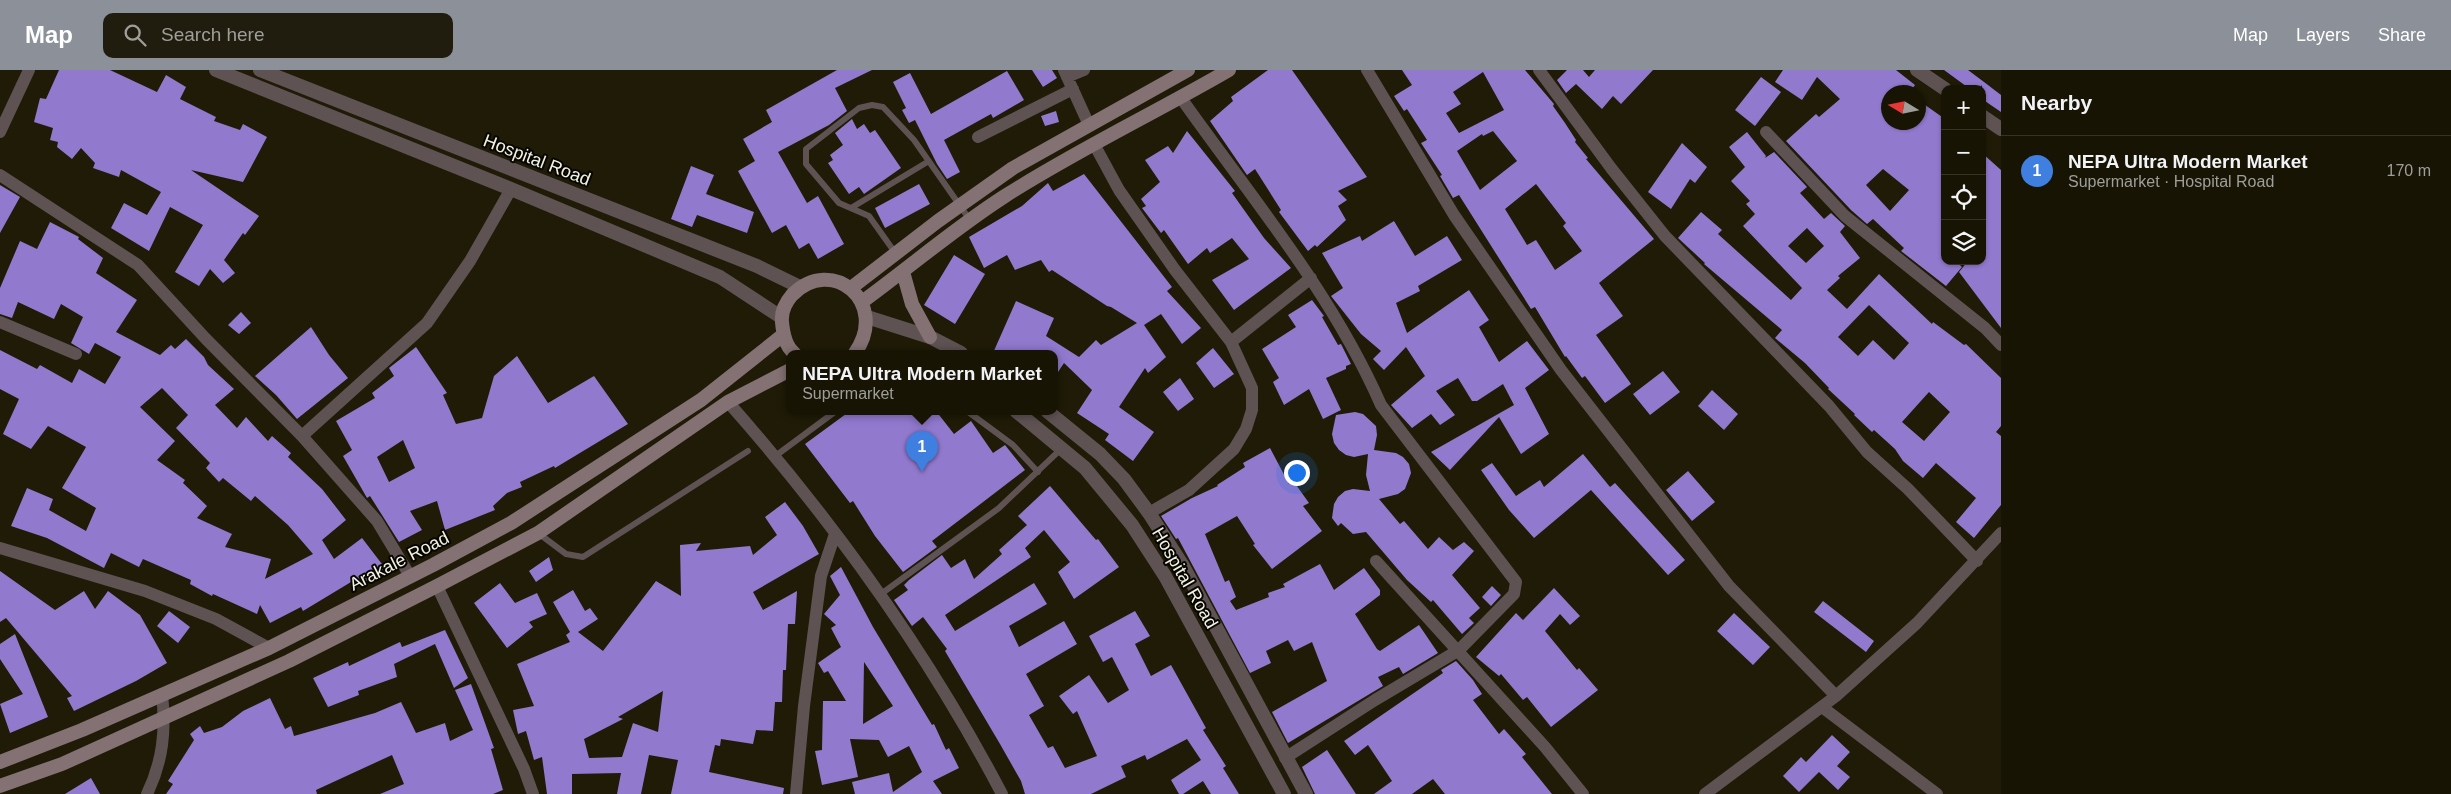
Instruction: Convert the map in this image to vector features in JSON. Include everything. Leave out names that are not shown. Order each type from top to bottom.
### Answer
[{"type":"main road","points":[[851,288],[1013,168],[1188,70]]},
{"type":"main road","points":[[862,302],[1006,195],[1229,70]]},
{"type":"main road","points":[[903,272],[912,304],[930,337]]},
{"type":"main road","points":[[792,350],[783,335],[781,317],[787,300],[800,287],[817,280],[835,280],[851,288],[862,302],[867,317],[865,338],[858,350]]},
{"type":"main road","name":"Arakale Road","points":[[0,762],[82,730],[269,648],[511,523],[701,400],[783,335]]},
{"type":"main road","points":[[0,786],[62,764],[289,661],[538,533],[728,402],[786,372]]},
{"type":"street","points":[[0,132],[29,70]]},
{"type":"street","name":"Hospital Road","points":[[216,70],[512,189],[720,278],[781,317]]},
{"type":"street","points":[[1084,70],[1066,74],[1089,125]]},
{"type":"street","points":[[1367,70],[1454,216],[1561,370],[1729,586],[1836,696]]},
{"type":"street","points":[[1539,70],[1611,168],[1665,236],[1829,406],[1867,452],[1908,489],[1977,561]]},
{"type":"street","points":[[1917,70],[1941,86]]},
{"type":"street","name":"Hospital Road","points":[[265,71],[748,263],[800,287]]},
{"type":"street","points":[[978,137],[1073,89]]},
{"type":"street","points":[[1181,98],[1310,278],[1369,378],[1381,404],[1516,582],[1514,594],[1459,650],[1375,700],[1285,758]]},
{"type":"street","points":[[1986,119],[2001,129]]},
{"type":"street","points":[[1766,132],[1845,216],[1985,328],[2001,345]]},
{"type":"street","points":[[1094,144],[1125,198],[1175,270],[1231,342],[1252,388],[1252,410],[1246,429],[1234,449],[1207,476],[1176,498],[1149,513]]},
{"type":"street","points":[[0,175],[138,264],[206,339],[302,436],[377,521],[410,576]]},
{"type":"street","points":[[302,436],[427,322],[470,261],[512,189]]},
{"type":"street","points":[[1231,342],[1310,278]]},
{"type":"street","points":[[867,317],[930,337],[955,350]]},
{"type":"street","points":[[0,322],[76,354]]},
{"type":"street","points":[[728,402],[882,594],[974,741],[1002,794]]},
{"type":"street","name":"Hospital Road","points":[[1021,415],[1085,468],[1132,525],[1165,576],[1284,794]]},
{"type":"street","name":"Hospital Road","points":[[1052,415],[1100,454],[1124,480],[1149,513],[1183,566],[1306,794]]},
{"type":"street","points":[[1705,794],[1836,696],[1917,623],[1977,561],[2001,533]]},
{"type":"street","points":[[796,794],[804,706],[821,576],[835,534]]},
{"type":"street","points":[[0,548],[145,591],[216,619],[269,648]]},
{"type":"street","points":[[1376,560],[1545,747],[1583,794]]},
{"type":"street","points":[[437,586],[524,769],[533,794]]},
{"type":"street","points":[[147,794],[162,754],[164,718],[162,694]]},
{"type":"street","points":[[1822,707],[1937,794]]},
{"type":"lane","points":[[896,254],[868,216],[838,203],[810,171],[805,157],[806,149],[859,108],[872,105],[883,107],[914,140],[970,220]]},
{"type":"lane","points":[[851,208],[929,161]]},
{"type":"lane","points":[[774,457],[831,415]]},
{"type":"lane","points":[[972,415],[1013,445],[1038,472]]},
{"type":"lane","points":[[882,594],[999,508],[1062,448]]},
{"type":"lane","points":[[538,533],[566,554],[583,557],[748,451]]},
{"type":"building","points":[[59,70],[110,70],[157,92],[166,75],[186,87],[180,99],[216,117],[214,121],[240,130],[243,124],[267,137],[243,182],[191,170],[259,216],[245,235],[243,233],[224,260],[235,273],[223,283],[210,269],[199,286],[175,272],[203,225],[170,207],[149,251],[111,228],[124,203],[147,215],[161,192],[121,170],[119,177],[93,168],[95,163],[81,148],[72,159],[57,147],[58,142],[50,140],[53,128],[34,122],[40,98],[46,99]]},
{"type":"building","points":[[837,70],[872,70],[835,88],[847,111],[829,125],[778,152],[807,203],[818,196],[844,244],[818,259],[809,243],[799,249],[786,225],[772,233],[738,171],[755,161],[743,139],[772,122],[766,110]]},
{"type":"building","points":[[1032,70],[1052,70],[1057,78],[1043,87]]},
{"type":"building","points":[[1268,70],[1292,70],[1367,177],[1338,191],[1347,200],[1338,206],[1346,220],[1317,247],[1315,245],[1308,251],[1279,212],[1281,210],[1255,169],[1247,175],[1210,121],[1233,101],[1231,97]]},
{"type":"building","points":[[1402,70],[1525,70],[1554,104],[1553,106],[1576,140],[1575,142],[1588,158],[1586,159],[1654,239],[1599,283],[1623,316],[1596,335],[1631,384],[1605,403],[1585,376],[1582,378],[1565,357],[1535,307],[1531,309],[1459,195],[1453,198],[1440,176],[1442,175],[1421,143],[1427,140],[1407,109],[1404,111],[1394,96],[1412,85]],"holes":[[[1483,72],[1504,110],[1459,133],[1446,113],[1461,104],[1453,92]],[[1493,131],[1517,161],[1480,190],[1457,151],[1482,134],[1483,136]],[[1536,184],[1566,223],[1563,226],[1582,251],[1555,270],[1536,240],[1527,245],[1505,209]]]},
{"type":"building","points":[[1567,70],[1583,70],[1589,77],[1595,70],[1653,70],[1621,104],[1613,96],[1602,109],[1576,84],[1566,93],[1557,80]]},
{"type":"building","points":[[1783,70],[1896,70],[1915,85],[1881,85],[1881,130],[1926,130],[1926,106],[1941,116],[1941,265],[1960,265],[1962,267],[1946,286],[1901,251],[1904,248],[1873,219],[1867,224],[1851,210],[1786,141],[1816,114],[1819,117],[1840,99],[1817,77],[1802,100],[1775,82]],"holes":[[[1883,169],[1909,190],[1890,211],[1866,185]]]},
{"type":"building","points":[[1944,70],[1968,70],[2001,95],[2001,112],[1986,102],[1986,85],[1965,85]]},
{"type":"building","points":[[1007,71],[1024,100],[993,118],[991,114],[944,140],[960,172],[947,179],[937,164],[915,120],[909,123],[902,110],[906,108],[893,82],[910,73],[931,114]]},
{"type":"building","points":[[1761,77],[1781,92],[1755,126],[1735,110]]},
{"type":"building","points":[[1056,111],[1059,122],[1045,126],[1041,116]]},
{"type":"building","points":[[852,119],[857,129],[864,124],[870,133],[875,130],[901,168],[864,194],[859,187],[849,194],[828,163],[833,160],[830,155],[843,145],[835,133]]},
{"type":"building","points":[[1187,131],[1235,191],[1232,193],[1264,238],[1291,268],[1234,310],[1212,280],[1249,259],[1232,238],[1210,253],[1207,248],[1188,264],[1164,230],[1161,233],[1142,208],[1146,206],[1141,199],[1160,182],[1145,160],[1168,146],[1173,153]]},
{"type":"building","points":[[1747,132],[1766,156],[1765,158],[1774,152],[1807,187],[1800,193],[1824,219],[1831,213],[1845,226],[1840,232],[1860,258],[1838,276],[1840,278],[1827,290],[1847,309],[1879,274],[1932,324],[1933,322],[1964,345],[1966,344],[2001,378],[2001,426],[1996,432],[2001,436],[2001,505],[1974,538],[1956,522],[1976,498],[1936,463],[1923,478],[1903,461],[1895,449],[1874,430],[1872,432],[1828,389],[1805,363],[1775,338],[1782,330],[1704,264],[1678,238],[1701,212],[1722,230],[1718,234],[1791,300],[1802,288],[1743,226],[1755,214],[1746,204],[1750,201],[1731,181],[1745,167],[1729,147]],"holes":[[[1807,228],[1824,246],[1806,263],[1788,246]],[[1869,305],[1909,343],[1894,360],[1873,340],[1858,356],[1838,337]],[[1929,392],[1950,412],[1924,441],[1902,422]]]},
{"type":"building","points":[[1682,143],[1707,167],[1695,183],[1690,179],[1671,209],[1648,192]]},
{"type":"building","points":[[1986,157],[2001,170],[2001,328],[1959,272],[1965,265],[1986,265]]},
{"type":"building","points":[[691,166],[714,175],[706,194],[754,212],[747,233],[697,215],[692,227],[671,219]]},
{"type":"building","points":[[1084,174],[1172,287],[1167,291],[1201,328],[1182,344],[1161,314],[1144,325],[1166,357],[1148,373],[1145,368],[1119,407],[1154,432],[1133,461],[1105,440],[1109,434],[1077,413],[1092,390],[1064,363],[1058,372],[1058,350],[994,350],[1016,301],[1054,318],[1046,336],[1079,357],[1096,340],[1101,345],[1137,323],[1052,270],[1049,272],[1041,260],[1015,270],[1007,255],[984,268],[969,237],[1022,206],[1048,183],[1053,191]]},
{"type":"building","points":[[919,184],[930,204],[885,228],[875,208]]},
{"type":"building","points":[[0,185],[20,197],[0,233]]},
{"type":"building","points":[[1394,221],[1415,256],[1447,236],[1462,260],[1418,286],[1420,291],[1396,303],[1407,333],[1469,290],[1489,320],[1479,327],[1499,362],[1527,341],[1549,370],[1525,388],[1549,434],[1521,454],[1499,417],[1450,470],[1431,452],[1514,405],[1503,384],[1477,401],[1472,401],[1458,378],[1436,391],[1455,415],[1440,425],[1431,414],[1412,428],[1391,405],[1425,376],[1406,347],[1384,370],[1373,359],[1381,351],[1361,334],[1331,296],[1343,288],[1322,253],[1360,236],[1362,241]]},
{"type":"building","points":[[50,222],[79,237],[78,239],[103,258],[96,273],[137,300],[116,332],[160,355],[171,345],[175,349],[186,339],[204,357],[208,365],[234,389],[215,405],[237,428],[246,417],[268,441],[272,436],[291,453],[288,457],[322,489],[346,520],[322,540],[334,559],[362,538],[385,568],[361,586],[356,579],[303,611],[301,607],[270,623],[260,605],[257,614],[213,594],[212,596],[190,584],[191,580],[143,559],[139,567],[111,553],[104,568],[47,538],[11,526],[27,488],[53,499],[49,510],[86,531],[96,508],[62,488],[86,447],[48,426],[31,449],[3,434],[19,399],[0,389],[0,350],[37,369],[40,365],[72,383],[79,369],[105,384],[121,357],[95,343],[89,354],[71,343],[83,317],[61,304],[54,319],[18,302],[12,318],[0,314],[0,288],[20,241],[37,249]],"holes":[[[162,388],[188,415],[176,428],[210,463],[206,468],[219,482],[223,478],[251,501],[255,496],[288,525],[313,554],[265,579],[271,559],[225,547],[232,534],[197,518],[207,506],[183,483],[185,480],[157,460],[175,441],[140,407]]]},
{"type":"building","points":[[954,255],[985,274],[955,324],[924,305]]},
{"type":"building","points":[[1312,300],[1324,316],[1322,317],[1338,345],[1341,344],[1351,364],[1346,366],[1346,369],[1326,378],[1341,410],[1323,419],[1309,389],[1284,405],[1273,382],[1279,378],[1262,349],[1296,327],[1288,315]]},
{"type":"building","points":[[241,312],[251,323],[239,334],[228,325]]},
{"type":"building","points":[[311,327],[329,355],[348,378],[297,419],[276,395],[255,376]]},
{"type":"building","points":[[416,347],[447,393],[443,395],[456,424],[482,418],[494,376],[517,356],[548,403],[594,376],[628,424],[555,468],[554,466],[520,482],[522,487],[507,493],[493,506],[495,510],[445,530],[437,501],[410,511],[422,530],[399,542],[370,496],[367,498],[343,456],[352,450],[336,421],[375,398],[372,393],[394,376],[389,368]],"holes":[[[403,440],[415,468],[389,482],[377,457]]]},
{"type":"building","points":[[1213,348],[1234,374],[1214,388],[1196,363]]},
{"type":"building","points":[[1663,371],[1680,392],[1650,415],[1633,394]]},
{"type":"building","points":[[1180,378],[1194,399],[1178,411],[1163,392]]},
{"type":"building","points":[[1712,390],[1738,414],[1724,430],[1698,406]]},
{"type":"building","points":[[1355,412],[1363,414],[1376,426],[1377,435],[1374,450],[1396,453],[1409,464],[1411,473],[1405,489],[1398,494],[1379,499],[1400,524],[1404,521],[1428,549],[1439,537],[1453,550],[1464,542],[1474,551],[1452,575],[1480,608],[1469,618],[1474,623],[1462,634],[1433,600],[1431,602],[1407,580],[1366,532],[1353,534],[1341,523],[1338,526],[1332,518],[1334,504],[1345,491],[1353,489],[1370,491],[1366,475],[1368,454],[1354,457],[1346,455],[1334,443],[1332,434],[1336,415]]},
{"type":"building","points":[[845,415],[939,415],[954,434],[971,421],[993,453],[1005,445],[1025,470],[932,541],[937,547],[903,572],[875,536],[853,501],[850,503],[805,444]]},
{"type":"building","points":[[1270,448],[1289,484],[1294,482],[1309,503],[1303,506],[1322,531],[1272,569],[1253,545],[1255,544],[1237,516],[1205,534],[1225,582],[1229,580],[1236,597],[1230,601],[1236,610],[1269,597],[1268,593],[1285,587],[1283,584],[1320,564],[1334,590],[1364,568],[1380,590],[1380,595],[1355,614],[1377,649],[1380,651],[1419,625],[1438,653],[1403,674],[1399,667],[1378,677],[1383,686],[1288,743],[1272,712],[1327,681],[1312,642],[1294,651],[1288,640],[1266,651],[1271,663],[1250,673],[1178,538],[1176,539],[1161,516],[1218,486],[1245,467],[1243,463]]},
{"type":"building","points":[[1583,454],[1610,487],[1615,483],[1685,560],[1668,575],[1591,490],[1534,538],[1509,510],[1481,470],[1492,463],[1516,496],[1540,480],[1544,487]]},
{"type":"building","points":[[1688,471],[1715,502],[1692,521],[1666,490]]},
{"type":"building","points":[[1050,486],[1096,540],[1098,539],[1119,567],[1074,599],[1058,572],[1070,562],[1044,530],[1025,548],[1031,557],[945,615],[955,631],[1034,583],[1047,604],[1009,626],[1019,647],[1064,621],[1077,644],[1026,674],[1044,706],[1029,715],[1048,748],[1053,746],[1065,768],[1097,756],[1077,711],[1073,714],[1059,696],[1089,675],[1108,703],[1129,690],[1112,657],[1103,662],[1089,636],[1135,611],[1150,636],[1135,644],[1151,676],[1171,665],[1206,728],[1203,730],[1226,766],[1223,768],[1239,794],[1211,794],[1203,781],[1183,794],[1179,794],[1171,780],[1201,760],[1187,739],[1147,760],[1145,755],[1121,766],[1126,777],[1091,794],[1025,794],[1021,781],[945,651],[947,649],[923,617],[912,626],[894,600],[908,590],[904,585],[909,580],[942,555],[951,568],[965,559],[974,579],[1002,554],[999,550],[1027,525],[1018,516]]},
{"type":"building","points":[[785,502],[803,526],[819,554],[753,592],[763,610],[797,591],[795,624],[788,624],[786,670],[783,670],[782,702],[775,702],[773,731],[756,730],[753,744],[721,739],[720,746],[715,745],[709,772],[784,788],[783,794],[671,794],[678,760],[649,755],[641,794],[617,794],[621,773],[572,774],[572,794],[547,794],[542,757],[534,760],[526,731],[518,734],[513,710],[534,706],[517,664],[570,642],[566,635],[570,632],[553,602],[573,590],[585,611],[590,608],[598,619],[578,632],[603,651],[656,581],[681,596],[680,545],[701,543],[696,551],[750,546],[753,555],[777,535],[765,517]],"holes":[[[663,691],[658,732],[633,723],[622,757],[589,758],[584,739],[623,719],[618,717]]]},
{"type":"building","points":[[549,557],[553,570],[536,582],[529,571]]},
{"type":"building","points":[[841,567],[873,627],[932,725],[934,724],[946,750],[949,748],[959,768],[933,781],[942,794],[855,794],[852,782],[889,773],[893,792],[922,772],[909,746],[888,757],[879,740],[850,739],[858,777],[822,785],[815,751],[822,750],[823,701],[846,701],[828,671],[824,673],[818,663],[841,647],[831,628],[836,625],[824,614],[840,595],[830,576]],"holes":[[[864,662],[893,706],[863,724]]]},
{"type":"building","points":[[0,571],[55,610],[84,591],[95,609],[108,591],[140,615],[167,663],[136,681],[74,711],[67,698],[72,696],[6,618],[0,622]]},
{"type":"building","points":[[500,583],[515,603],[537,593],[547,614],[529,622],[533,627],[507,648],[474,603]]},
{"type":"building","points":[[1492,586],[1501,595],[1491,606],[1482,597]]},
{"type":"building","points":[[1554,588],[1580,616],[1570,625],[1560,614],[1545,631],[1577,670],[1579,668],[1598,690],[1551,727],[1527,697],[1523,700],[1501,674],[1499,676],[1476,657],[1516,613],[1523,620]]},
{"type":"building","points":[[1823,601],[1874,641],[1866,652],[1814,612]]},
{"type":"building","points":[[169,611],[190,627],[178,643],[157,626]]},
{"type":"building","points":[[1734,613],[1770,647],[1753,665],[1717,631]]},
{"type":"building","points":[[445,630],[468,678],[454,688],[435,644],[394,664],[397,677],[358,691],[359,695],[328,707],[313,678],[348,662],[349,666],[400,642],[402,647]]},
{"type":"building","points":[[15,634],[48,717],[10,733],[0,704],[23,694],[0,659],[0,644]]},
{"type":"building","points":[[1456,661],[1473,680],[1482,694],[1473,700],[1499,734],[1504,729],[1526,754],[1522,757],[1552,794],[1445,794],[1433,779],[1412,794],[1374,794],[1392,781],[1368,745],[1355,755],[1344,741],[1443,673],[1441,670]]},
{"type":"building","points":[[471,684],[494,748],[491,749],[503,790],[493,794],[380,794],[404,784],[392,755],[316,790],[317,794],[166,794],[173,784],[168,781],[194,740],[190,734],[200,726],[204,733],[222,727],[243,711],[270,698],[285,729],[291,726],[294,736],[375,713],[401,702],[416,733],[445,723],[450,741],[473,730],[455,690]]},
{"type":"building","points":[[1832,735],[1850,752],[1837,766],[1850,777],[1838,790],[1819,772],[1799,792],[1783,776],[1801,757],[1806,762]]},
{"type":"building","points":[[1327,750],[1356,794],[1315,794],[1302,767]]},
{"type":"building","points":[[91,778],[100,794],[65,794]]},
{"type":"place","name":"NEPA Ultra Modern Market","points":[[922,472]]}]
